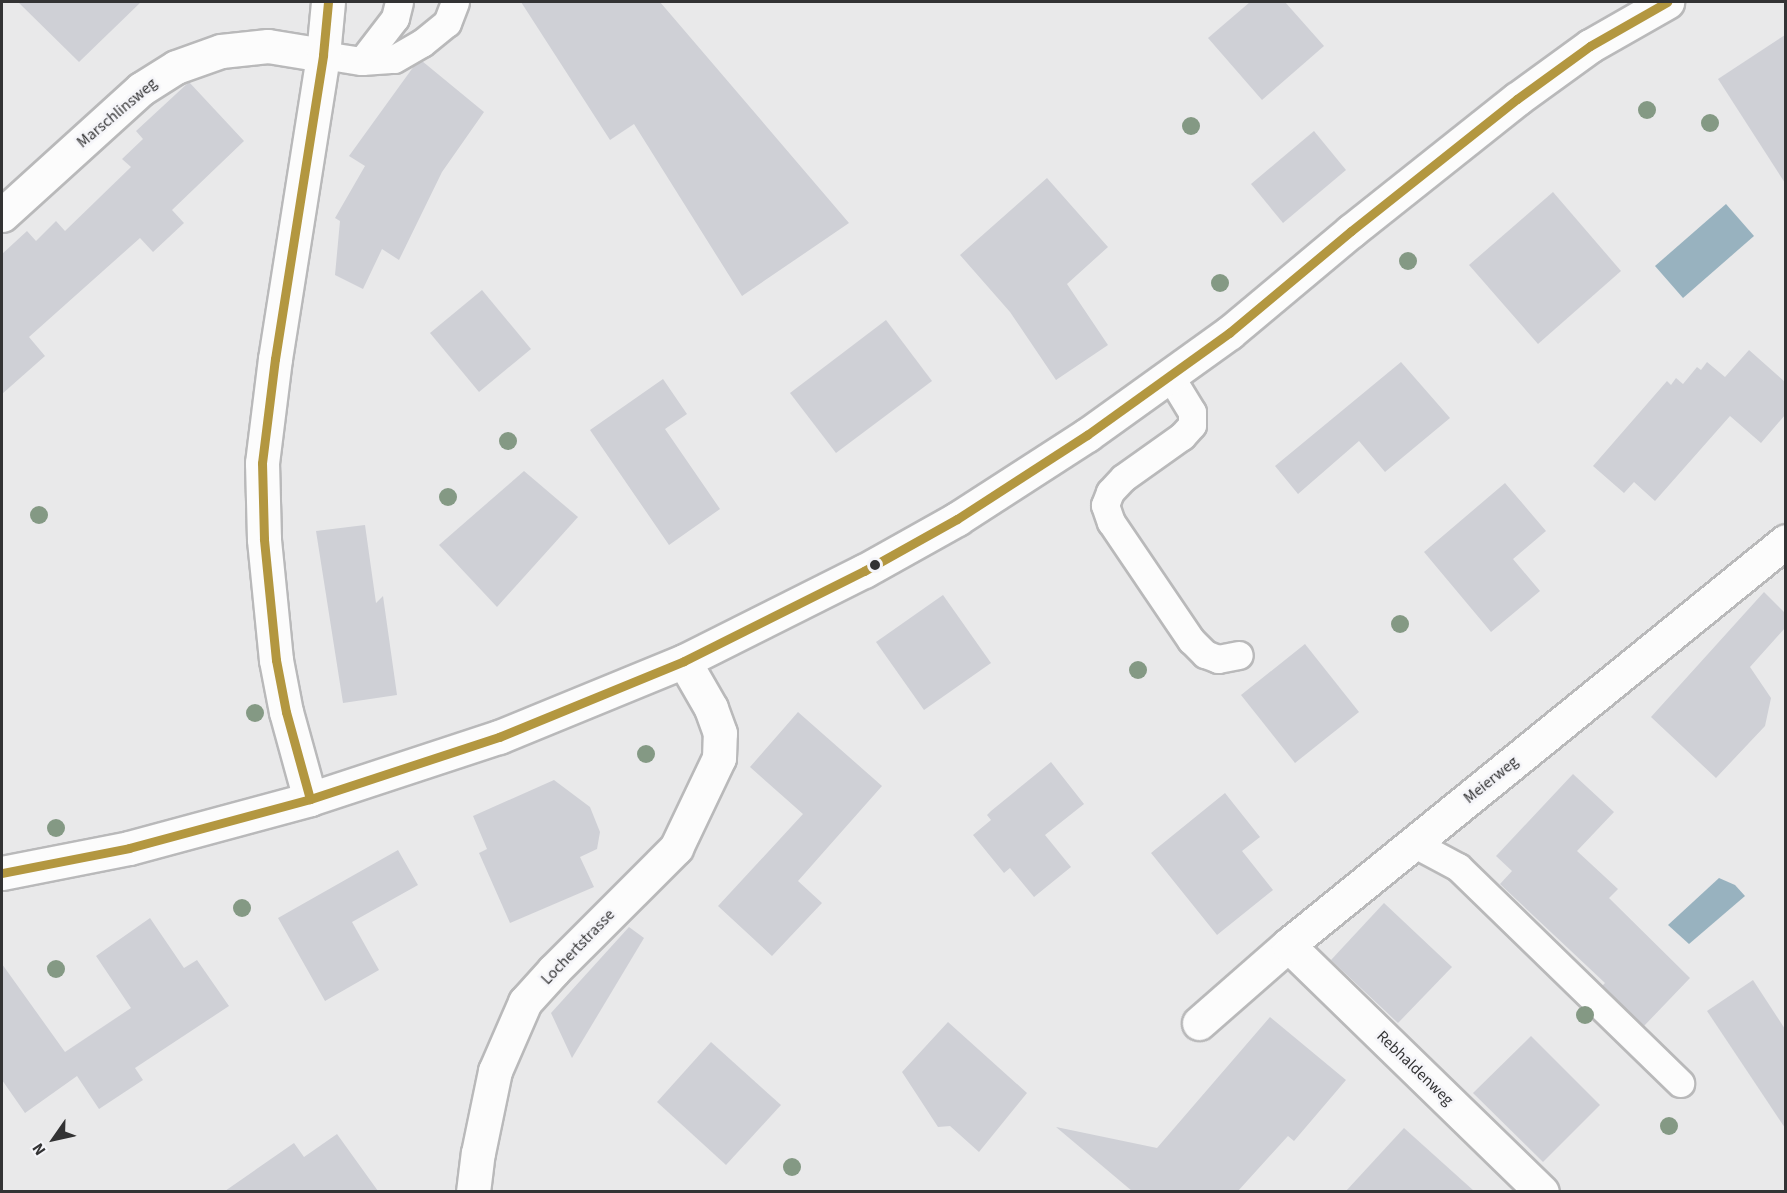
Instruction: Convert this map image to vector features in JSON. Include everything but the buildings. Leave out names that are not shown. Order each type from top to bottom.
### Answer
[{"type":"street","points":[[310,799],[286,712],[275,650],[264,548],[262,462],[323,55],[328,2]]},
{"type":"street","points":[[2,873],[129,848],[310,799],[499,737],[684,661],[864,571],[957,519],[1087,435],[1229,333],[1352,231],[1518,99],[1590,46],[1667,2]]},
{"type":"street","name":"Marschlinsweg","points":[[2,215],[141,89],[176,67],[221,51],[268,46],[323,55]]},
{"type":"street","name":"Meierweg","points":[[1199,1023],[1288,945],[1785,541]]},
{"type":"street","name":"Lochertstrasse","points":[[473,1191],[478,1152],[495,1071],[525,1002],[554,969],[676,848],[719,758],[720,733],[711,708],[684,661]]},
{"type":"street","name":"Rebhaldenweg","points":[[1288,945],[1542,1191]]},
{"type":"lane","points":[[362,61],[395,18],[399,2]]},
{"type":"lane","points":[[323,55],[362,61],[394,59],[422,43],[451,12],[473,2]]},
{"type":"lane","points":[[1170,376],[1192,412],[1192,425],[1182,436],[1123,478],[1110,492],[1105,505],[1111,522],[1191,640],[1205,654],[1218,659],[1239,655]]},
{"type":"lane","points":[[1413,843],[1458,867],[1680,1083]]},
{"type":"water","points":[[1726,204],[1754,236],[1683,298],[1655,266]]},
{"type":"water","points":[[1719,878],[1735,885],[1745,896],[1689,944],[1668,925]]},
{"type":"transit line","points":[[310,799],[286,712],[276,660],[264,539],[262,463],[275,359],[323,55],[328,2]]},
{"type":"transit line","points":[[2,873],[129,848],[310,799],[499,737],[684,661],[864,571],[957,519],[1087,435],[1229,333],[1351,231],[1517,99],[1590,46],[1667,2]]}]
